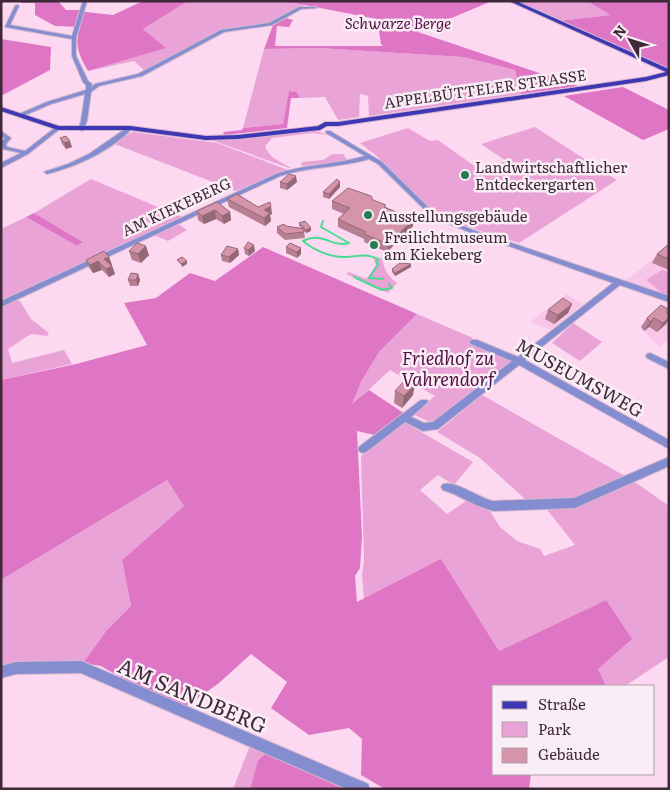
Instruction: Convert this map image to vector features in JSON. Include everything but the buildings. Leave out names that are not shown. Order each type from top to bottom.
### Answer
[{"type":"main road","points":[[511,1],[668,74]]},
{"type":"main road","name":"APPELBÜTTELER STRASSE","points":[[334,130],[358,121],[646,80],[668,74]]},
{"type":"main road","points":[[1,109],[38,123],[58,128],[81,130],[130,128],[216,138],[320,128],[334,130]]},
{"type":"street","points":[[81,130],[88,84],[74,56],[74,38],[85,1]]},
{"type":"street","points":[[17,6],[7,26],[74,38]]},
{"type":"street","points":[[21,115],[49,103],[88,91],[97,85],[140,75],[223,31],[270,24],[300,8],[315,8]]},
{"type":"street","points":[[1,166],[26,153],[58,128]]},
{"type":"street","points":[[48,172],[66,167],[89,156],[130,128]]},
{"type":"street","points":[[334,130],[386,170],[427,209],[453,224],[669,299]]},
{"type":"street","points":[[1,132],[8,138],[3,144],[5,148],[26,153]]},
{"type":"street","name":"AM KIEKEBERG","points":[[1,304],[281,174],[304,168],[341,165],[369,157]]},
{"type":"street","points":[[404,418],[423,427],[435,426],[619,282]]},
{"type":"street","name":"MUSEUMSWEG","points":[[474,342],[520,361],[669,445]]},
{"type":"street","points":[[650,356],[669,366]]},
{"type":"street","points":[[364,449],[424,402]]},
{"type":"street","points":[[446,487],[453,488],[482,504],[493,506],[575,503],[669,461]]},
{"type":"street","name":"AM SANDBERG","points":[[1,672],[30,668],[81,667],[363,789]]},
{"type":"shaded area","points":[[669,247],[669,296],[625,281]]},
{"type":"shaded area","points":[[567,294],[583,304],[551,330],[530,322]]},
{"type":"shaded area","points":[[669,318],[669,340],[659,347],[644,331],[649,327],[657,332]]},
{"type":"green space","points":[[22,1],[58,1],[66,10],[81,10],[113,15],[143,1],[188,1],[143,29],[166,48],[88,71],[78,50],[77,39],[80,27],[55,26],[35,15],[35,3],[21,3]]},
{"type":"green space","points":[[188,1],[284,1],[305,5],[270,24],[223,30],[145,71],[134,61],[88,71],[165,48],[143,29]]},
{"type":"green space","name":"Schwarze Berge","points":[[284,1],[492,1],[418,32],[578,86],[521,94],[515,70],[463,57],[319,48],[264,49],[273,25],[286,18],[293,20],[289,27],[277,26],[275,46],[383,46],[381,44],[377,19]]},
{"type":"green space","points":[[514,1],[587,1],[612,15],[558,21]]},
{"type":"green space","points":[[587,1],[669,1],[669,69],[558,21],[611,15]]},
{"type":"green space","points":[[1,39],[51,47],[50,70],[1,96]]},
{"type":"green space","points":[[319,48],[463,57],[515,70],[521,94],[369,116],[368,96],[360,94],[359,117],[338,120],[325,97],[300,98],[297,92],[289,91],[283,124],[243,128],[264,49]]},
{"type":"green space","points":[[623,87],[669,110],[669,129],[643,140],[564,96]]},
{"type":"green space","points":[[289,91],[297,92],[300,98],[291,98],[287,128],[224,135],[223,132],[242,130],[243,128],[283,124]]},
{"type":"green space","points":[[535,127],[617,180],[519,243],[462,225],[431,209],[378,157],[360,143],[408,128],[430,141],[438,140],[480,170],[506,161],[481,144]]},
{"type":"green space","points":[[313,130],[329,135],[313,133],[272,138],[265,146],[272,157],[291,168],[214,141],[215,139]]},
{"type":"green space","points":[[133,132],[217,143],[288,170],[236,191],[112,143]]},
{"type":"green space","points":[[332,154],[343,154],[348,161],[301,166],[302,162],[323,160]]},
{"type":"green space","points":[[91,179],[182,217],[1,300],[1,229],[26,217],[77,246],[83,242],[34,213]]},
{"type":"green space","points":[[34,213],[83,242],[77,246],[26,217]]},
{"type":"green space","points":[[175,222],[187,230],[168,241],[149,233]]},
{"type":"green space","points":[[263,247],[417,314],[379,352],[361,382],[352,404],[369,390],[405,414],[379,436],[357,431],[362,536],[360,568],[355,576],[357,602],[441,559],[499,651],[606,600],[632,639],[598,669],[606,685],[492,685],[492,775],[531,775],[529,789],[385,789],[361,775],[362,739],[349,728],[309,735],[271,708],[287,682],[251,654],[219,683],[184,708],[160,700],[101,666],[83,663],[106,631],[131,606],[122,560],[184,506],[167,480],[1,580],[1,380],[76,364],[147,345],[124,303],[156,298],[190,273],[215,281]]},
{"type":"green space","points":[[382,258],[387,272],[397,283],[388,293],[346,274],[349,272],[366,279],[377,264],[373,259]]},
{"type":"green space","points":[[662,270],[669,272],[669,295],[662,293],[646,280]]},
{"type":"green space","points":[[13,300],[20,301],[31,319],[49,333],[47,336],[31,334],[8,349],[12,363],[64,350],[72,364],[1,380],[1,306]]},
{"type":"green space","name":"Friedhof zu Vahrendorf","points":[[417,314],[473,338],[471,342],[512,360],[432,423],[412,414],[435,396],[390,370],[351,406],[361,382],[379,352]]},
{"type":"green space","points":[[573,323],[602,342],[580,361],[552,343]]},
{"type":"green space","points":[[482,395],[625,476],[572,500],[526,500],[480,458],[437,432]]},
{"type":"green space","points":[[404,422],[473,462],[454,485],[438,475],[420,490],[447,514],[466,501],[488,508],[500,527],[517,541],[540,549],[544,556],[575,545],[545,507],[577,506],[635,482],[669,506],[669,657],[627,685],[606,685],[598,669],[606,600],[499,651],[441,560],[364,599],[361,456]]},
{"type":"green space","points":[[167,480],[184,506],[122,560],[131,606],[106,631],[83,663],[28,662],[1,668],[1,580]]},
{"type":"green space","points":[[251,743],[269,751],[258,760],[250,789],[233,789]]},
{"type":"green space","points":[[269,751],[352,789],[250,789],[258,760]]},
{"type":"waterway","points":[[323,221],[321,227],[349,243],[343,244],[316,238],[303,241],[318,251],[330,255],[341,257],[366,255],[374,257],[378,259],[376,262],[378,264],[369,278],[383,279]]},
{"type":"waterway","points":[[354,277],[382,290],[392,288],[389,284]]},
{"type":"place","name":"Landwirtschaftlicher Entdeckergarten","points":[[465,175]]},
{"type":"place","name":"Ausstellungsgebäude","points":[[368,215]]},
{"type":"place","name":"Freilichtmuseum am Kiekeberg","points":[[374,245]]}]
